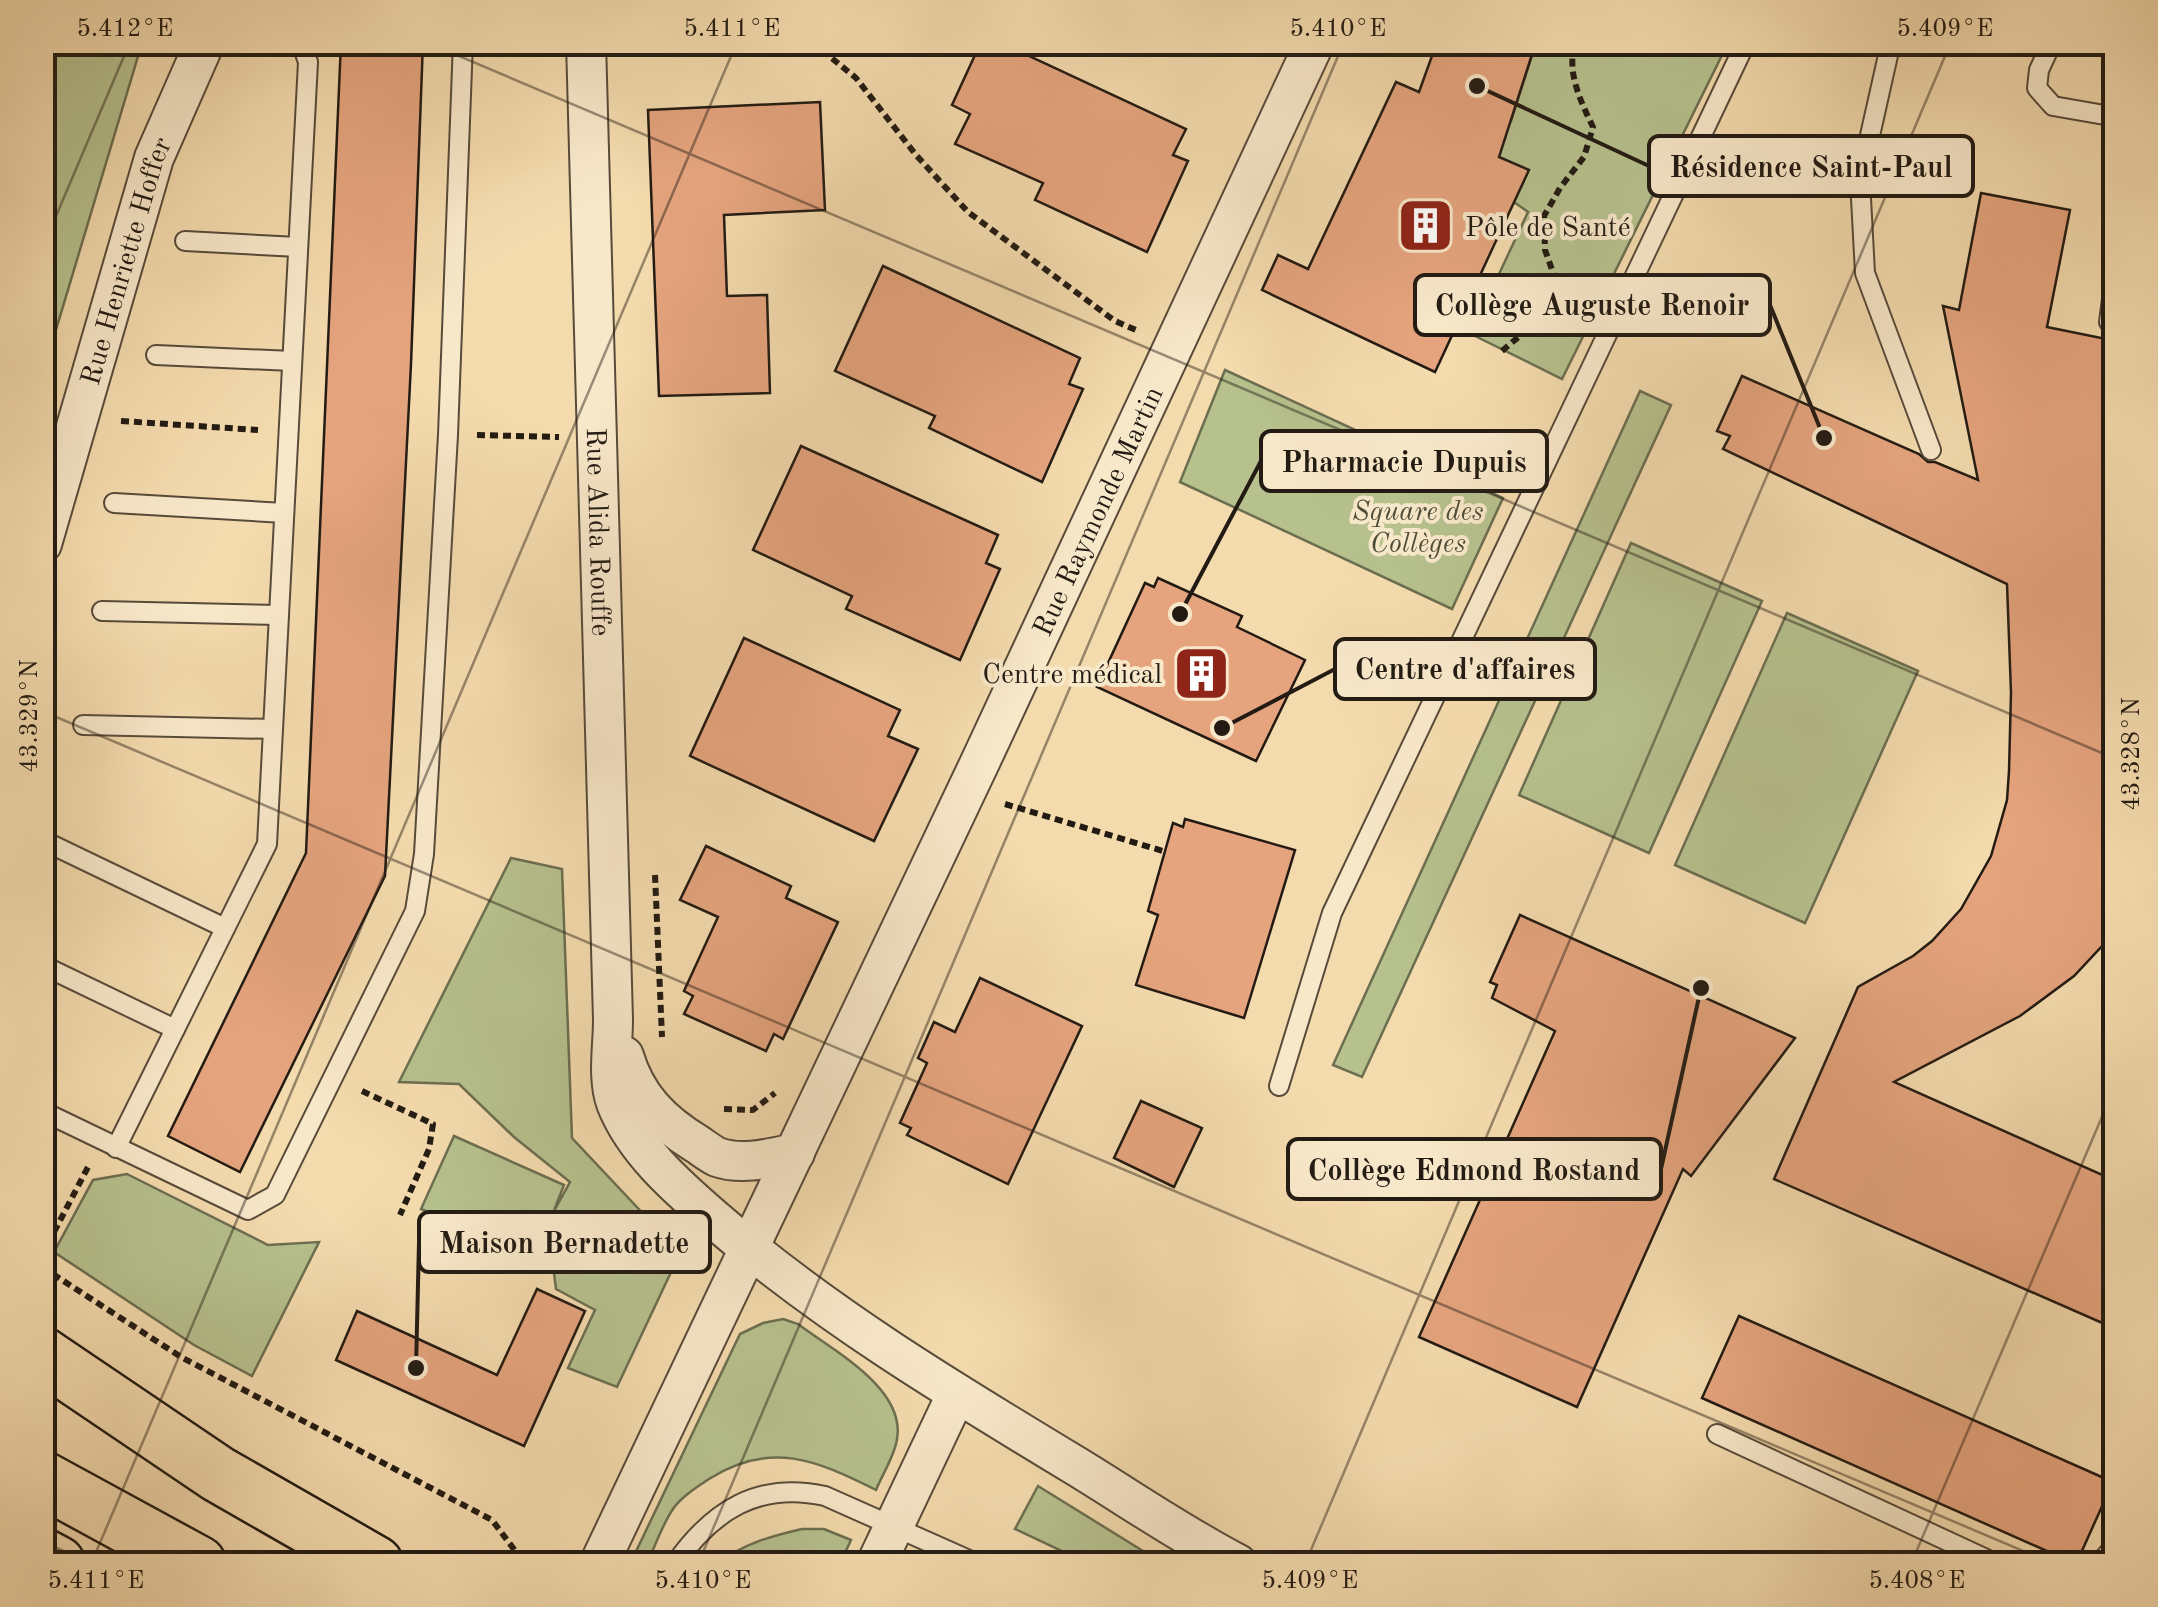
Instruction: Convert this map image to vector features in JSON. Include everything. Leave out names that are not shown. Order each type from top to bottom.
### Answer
[{"type":"highway","points":[[42,1355],[218,1474],[375,1564]]},
{"type":"highway","points":[[42,1479],[198,1564]]},
{"type":"highway","points":[[42,1556],[57,1564]]},
{"type":"street","name":"Rue Henriette Hoffer","points":[[42,544],[154,158],[205,42]]},
{"type":"street","name":"Rue Alida Rouffe","points":[[586,42],[614,1020],[612,1084],[615,1101],[644,1149],[682,1191],[750,1250]]},
{"type":"street","name":"Rue Raymonde Martin","points":[[599,1564],[796,1153],[1315,42]]},
{"type":"street","name":"Rue Alida Rouffe","points":[[614,1020],[631,1079],[646,1104],[684,1136],[719,1158],[754,1162],[796,1153]]},
{"type":"street","points":[[750,1250],[956,1395],[1238,1564]]},
{"type":"street","points":[[876,1564],[956,1395]]},
{"type":"lane","points":[[109,1144],[175,1029],[267,844],[308,62],[301,42]]},
{"type":"lane","points":[[42,1111],[248,1210],[275,1195],[415,911],[424,854],[448,435],[463,42]]},
{"type":"lane","points":[[1280,1086],[1332,913],[1746,42]]},
{"type":"lane","points":[[1891,42],[1860,180],[1865,273],[1931,450]]},
{"type":"lane","points":[[2052,42],[2039,70],[2036,88],[2053,106],[2116,118]]},
{"type":"lane","points":[[185,241],[298,247]]},
{"type":"lane","points":[[2109,322],[2116,268]]},
{"type":"lane","points":[[156,355],[292,360]]},
{"type":"lane","points":[[114,502],[284,513]]},
{"type":"lane","points":[[102,611],[279,615]]},
{"type":"lane","points":[[83,724],[273,729]]},
{"type":"lane","points":[[42,840],[225,928]]},
{"type":"lane","points":[[42,966],[175,1029]]},
{"type":"lane","points":[[1717,1434],[1997,1564]]},
{"type":"lane","points":[[675,1564],[717,1516],[742,1502],[800,1490],[824,1496],[978,1564]]},
{"type":"lane","points":[[2099,1564],[2116,1544]]},
{"type":"path","points":[[812,42],[856,78],[968,212],[1115,322],[1173,348]]},
{"type":"path","points":[[1502,351],[1542,318],[1556,281],[1545,250],[1544,216],[1584,158],[1593,127],[1578,94],[1571,55],[1576,42]]},
{"type":"path","points":[[80,414],[103,420],[289,432]]},
{"type":"path","points":[[448,435],[541,436]]},
{"type":"path","points":[[966,791],[1163,852]]},
{"type":"path","points":[[334,1078],[433,1124],[428,1149],[400,1215]]},
{"type":"path","points":[[716,1107],[736,1112],[753,1110],[782,1085]]},
{"type":"path","points":[[42,1254],[109,1144]]},
{"type":"path","points":[[42,1267],[181,1357],[492,1520],[523,1564]]},
{"type":"green space","points":[[42,43],[142,43],[43,373],[42,373]]},
{"type":"green space","points":[[1536,43],[1728,43],[1562,379],[1471,334],[1528,212],[1514,202],[1482,152],[1511,121]]},
{"type":"green space","name":"Square des Collèges","points":[[1225,370],[1503,498],[1452,609],[1180,482]]},
{"type":"green space","points":[[1640,391],[1671,405],[1362,1077],[1333,1065]]},
{"type":"green space","points":[[1631,543],[1762,601],[1649,853],[1519,795]]},
{"type":"green space","points":[[1787,613],[1918,671],[1805,923],[1675,865]]},
{"type":"green space","points":[[511,858],[562,869],[572,1138],[680,1253],[617,1387],[568,1368],[595,1310],[556,1289],[548,1226],[532,1259],[421,1209],[454,1136],[564,1185],[553,1213],[570,1182],[514,1137],[459,1084],[399,1082]]},
{"type":"green space","points":[[127,1174],[268,1245],[319,1242],[252,1376],[194,1345],[54,1252],[93,1180]]},
{"type":"green space","points":[[783,1319],[798,1324],[847,1358],[879,1387],[890,1403],[897,1420],[897,1439],[876,1490],[813,1463],[773,1457],[753,1460],[709,1479],[685,1496],[669,1515],[647,1564],[630,1564],[740,1334]]},
{"type":"green space","points":[[1038,1486],[1164,1564],[1089,1564],[1015,1529]]},
{"type":"green space","points":[[802,1529],[824,1529],[851,1540],[840,1564],[718,1564],[747,1546]]},
{"type":"building","points":[[341,42],[423,42],[385,876],[240,1172],[168,1136],[306,853]]},
{"type":"building","points":[[981,42],[999,42],[1186,129],[1173,155],[1188,161],[1147,252],[1035,200],[1043,183],[955,144],[970,114],[952,105]]},
{"type":"building","name":"Pôle de Santé","points":[[1437,42],[1536,42],[1499,157],[1529,170],[1435,372],[1262,290],[1278,255],[1308,269],[1396,82],[1419,92]]},
{"type":"building","points":[[820,102],[825,210],[724,215],[727,296],[767,295],[770,393],[659,396],[648,110]]},
{"type":"building","points":[[1981,193],[2070,210],[2047,327],[2116,341],[2116,931],[2074,976],[2020,1016],[1894,1082],[2116,1181],[2116,1329],[1774,1179],[1858,987],[1932,941],[1961,909],[1991,856],[2007,800],[2009,771],[2007,584],[1723,449],[1730,436],[1717,431],[1742,376],[1919,454],[1928,462],[1978,480],[1943,306],[1959,310]]},
{"type":"building","points":[[883,266],[1080,358],[1069,384],[1083,389],[1042,482],[929,428],[935,416],[835,371]]},
{"type":"building","points":[[801,446],[998,535],[986,563],[1000,569],[960,660],[846,609],[852,596],[753,550]]},
{"type":"building","name":"Centre médical","points":[[1158,578],[1242,616],[1237,627],[1305,660],[1256,761],[1097,687],[1145,583],[1154,587]]},
{"type":"building","points":[[744,638],[900,710],[888,736],[918,749],[874,841],[690,756]]},
{"type":"building","points":[[1185,819],[1295,850],[1244,1018],[1136,985],[1158,915],[1148,911],[1173,823],[1183,827]]},
{"type":"building","points":[[706,846],[791,886],[786,898],[838,922],[783,1039],[774,1034],[766,1051],[684,1014],[693,996],[684,991],[718,917],[680,900]]},
{"type":"building","points":[[1520,915],[1795,1038],[1691,1176],[1683,1169],[1577,1407],[1419,1337],[1555,1031],[1492,998],[1497,985],[1490,982]]},
{"type":"building","points":[[980,978],[1082,1026],[1008,1184],[907,1135],[911,1128],[900,1123],[927,1063],[918,1058],[934,1022],[955,1032]]},
{"type":"building","points":[[1141,1101],[1202,1128],[1174,1187],[1114,1158]]},
{"type":"building","points":[[537,1289],[585,1311],[524,1446],[336,1360],[357,1311],[497,1375]]},
{"type":"building","points":[[1739,1316],[2113,1482],[2076,1564],[1702,1398]]},
{"type":"place","name":"Résidence Saint-Paul","points":[[1477,86]]},
{"type":"place","name":"Pôle de Santé","points":[[1426,226]]},
{"type":"place","name":"Collège Auguste Renoir","points":[[1824,438]]},
{"type":"place","name":"Pharmacie Dupuis","points":[[1180,614]]},
{"type":"place","name":"Centre médical","points":[[1201,673]]},
{"type":"place","name":"Centre d'affaires","points":[[1222,728]]},
{"type":"place","name":"Collège Edmond Rostand","points":[[1701,988]]},
{"type":"place","name":"Maison Bernadette","points":[[416,1368]]}]
